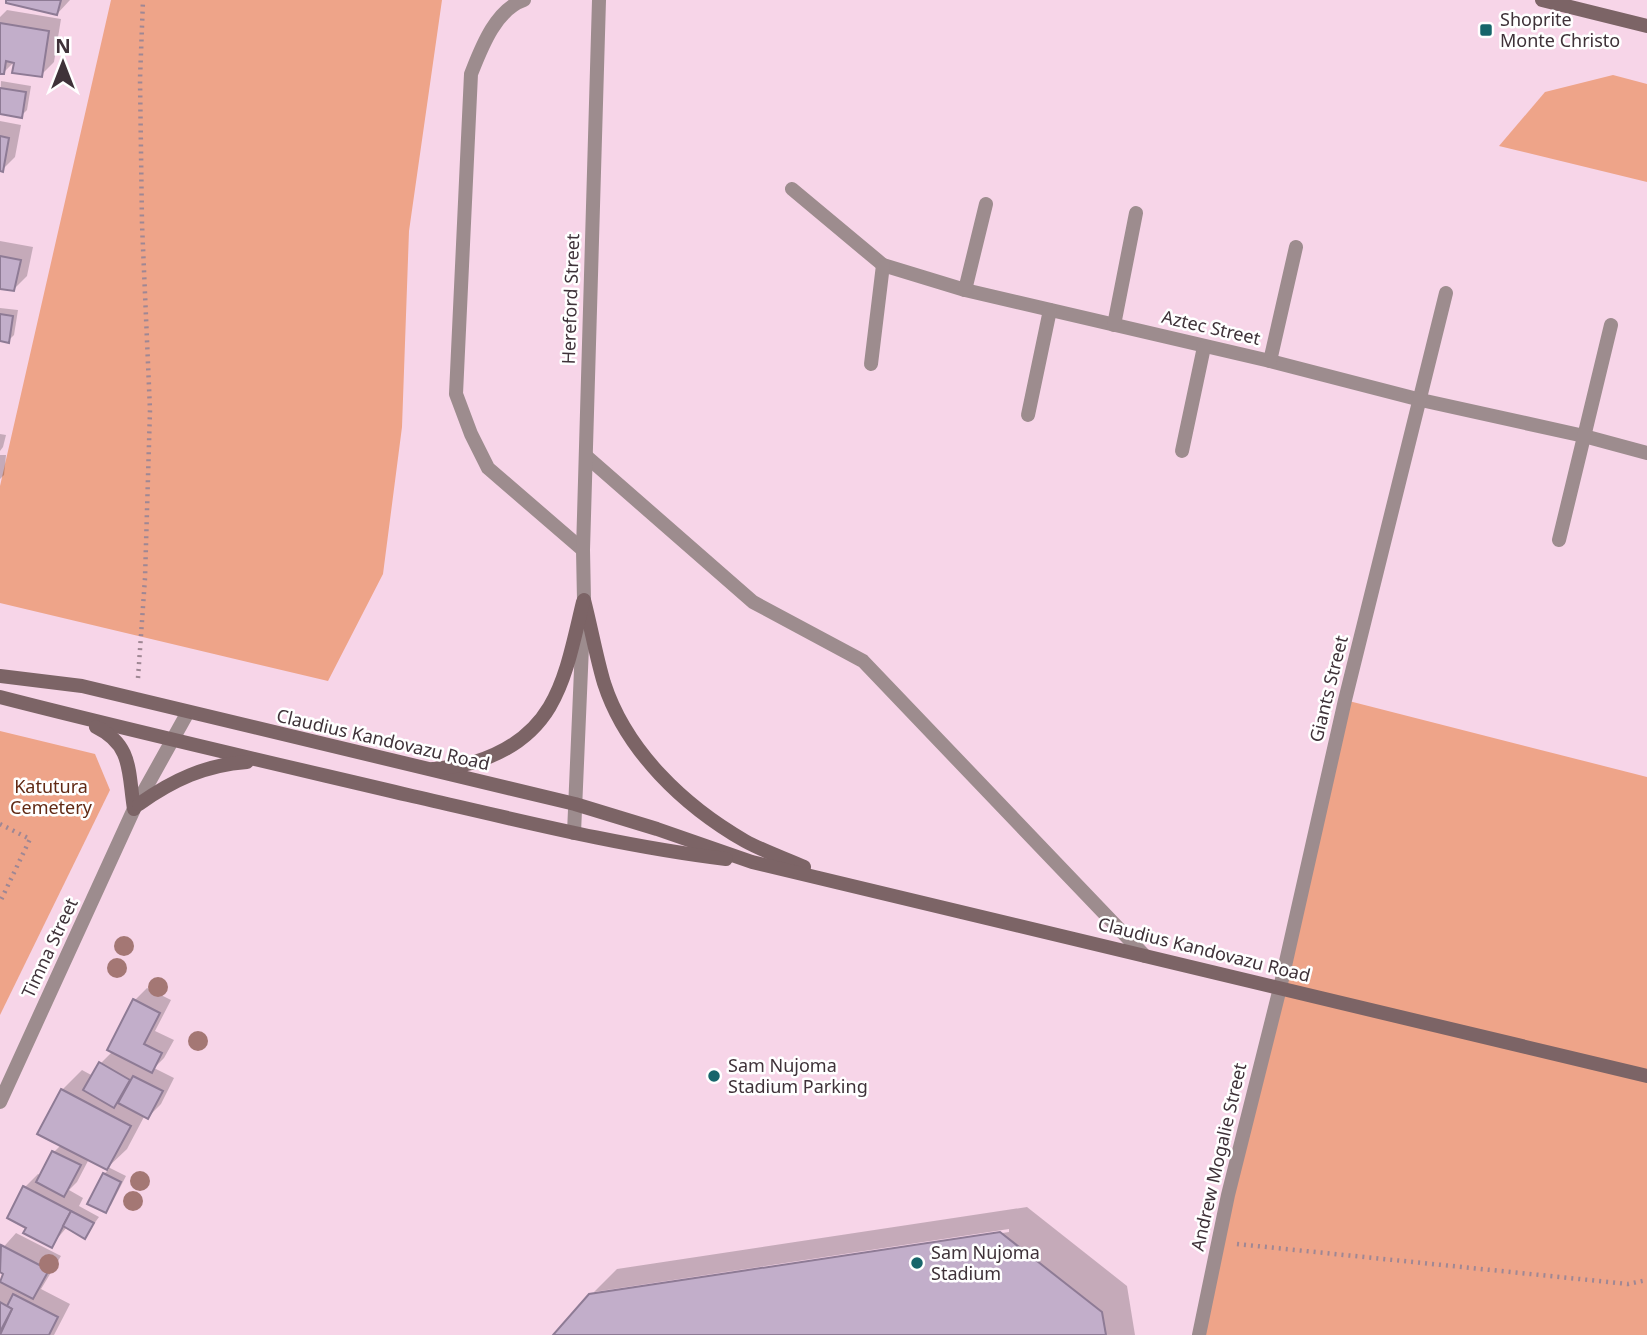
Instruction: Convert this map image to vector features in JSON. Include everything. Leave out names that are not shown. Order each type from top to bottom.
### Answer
[{"type":"street","points":[[524,0],[517,2],[489,31],[471,75],[456,394],[471,434],[488,468],[583,550]]},
{"type":"street","name":"Hereford Street","points":[[574,834],[584,600],[583,550],[600,0]]},
{"type":"street","points":[[1542,0],[1647,26]]},
{"type":"street","name":"Aztec Street","points":[[792,189],[883,265],[965,290],[1647,453]]},
{"type":"street","points":[[965,290],[986,204]]},
{"type":"street","points":[[1114,325],[1136,213]]},
{"type":"street","points":[[1270,361],[1296,247]]},
{"type":"street","points":[[871,364],[883,265]]},
{"type":"street","name":"Giants Street","points":[[1280,988],[1345,700],[1446,293]]},
{"type":"street","points":[[1028,415],[1050,310]]},
{"type":"street","points":[[1559,540],[1611,325]]},
{"type":"street","points":[[1182,451],[1204,347]]},
{"type":"street","points":[[586,456],[753,602],[863,661],[1145,956]]},
{"type":"street","points":[[424,770],[474,763],[523,740],[542,721],[563,681],[584,600]]},
{"type":"street","points":[[584,600],[605,684],[636,748],[668,783],[708,817],[746,841],[837,882]]},
{"type":"street","name":"Claudius Kandovazu Road","points":[[0,676],[82,686],[575,804],[752,862],[1647,1076]]},
{"type":"street","name":"Claudius Kandovazu Road","points":[[0,697],[574,834],[676,853],[752,862]]},
{"type":"street","name":"Timna Street","points":[[0,1102],[137,806],[188,712]]},
{"type":"street","points":[[73,716],[106,732],[123,748],[137,806],[168,784],[201,769],[262,761]]},
{"type":"street","name":"Andrew Mogalie Street","points":[[1199,1335],[1280,988]]},
{"type":"path","points":[[136,700],[145,578],[150,410],[142,224],[140,79],[143,0]]},
{"type":"path","points":[[0,824],[30,839],[0,902]]},
{"type":"path","points":[[1219,1242],[1628,1284],[1647,1280]]},
{"type":"green space","points":[[111,0],[442,0],[409,231],[402,427],[383,574],[328,681],[0,603],[0,486]]},
{"type":"green space","points":[[1613,75],[1647,84],[1647,182],[1499,146],[1545,92]]},
{"type":"green space","points":[[1345,700],[1647,777],[1647,1335],[1199,1335]]},
{"type":"green space","name":"Katutura Cemetery","points":[[0,731],[95,754],[110,790],[0,1015]]},
{"type":"building","points":[[6,0],[61,0],[57,15],[6,3]]},
{"type":"building","points":[[0,23],[49,31],[42,77],[12,73],[14,63],[6,61],[4,74],[0,74]]},
{"type":"building","points":[[0,88],[26,92],[22,118],[0,114]]},
{"type":"building","points":[[0,136],[9,138],[3,172],[0,171]]},
{"type":"building","points":[[0,256],[21,260],[14,291],[0,289]]},
{"type":"building","points":[[0,314],[13,316],[9,343],[0,341]]},
{"type":"building","points":[[133,999],[160,1013],[144,1044],[162,1053],[152,1073],[107,1050]]},
{"type":"building","points":[[99,1062],[130,1080],[114,1108],[83,1090]]},
{"type":"building","points":[[133,1076],[163,1091],[148,1119],[118,1103]]},
{"type":"building","points":[[61,1089],[131,1126],[107,1170],[37,1134]]},
{"type":"building","points":[[52,1151],[81,1165],[64,1197],[36,1182]]},
{"type":"building","points":[[103,1173],[121,1182],[106,1213],[87,1204]]},
{"type":"building","points":[[23,1186],[71,1211],[52,1248],[23,1233],[26,1228],[7,1218]]},
{"type":"building","points":[[71,1211],[94,1223],[85,1239],[63,1226]]},
{"type":"building","name":"Sam Nujoma Stadium","points":[[1000,1232],[1102,1312],[1106,1335],[553,1335],[589,1294]]},
{"type":"building","points":[[1,1245],[49,1270],[33,1299],[0,1282],[3,1274],[0,1272]]},
{"type":"building","points":[[13,1294],[58,1317],[49,1335],[0,1335],[12,1309],[7,1306]]},
{"type":"building","points":[[0,1302],[12,1309],[0,1332]]},
{"type":"place","name":"Shoprite Monte Christo","points":[[1486,30]]},
{"type":"place","name":"Sam Nujoma Stadium Parking","points":[[714,1076]]},
{"type":"place","name":"Sam Nujoma Stadium","points":[[917,1263]]}]
